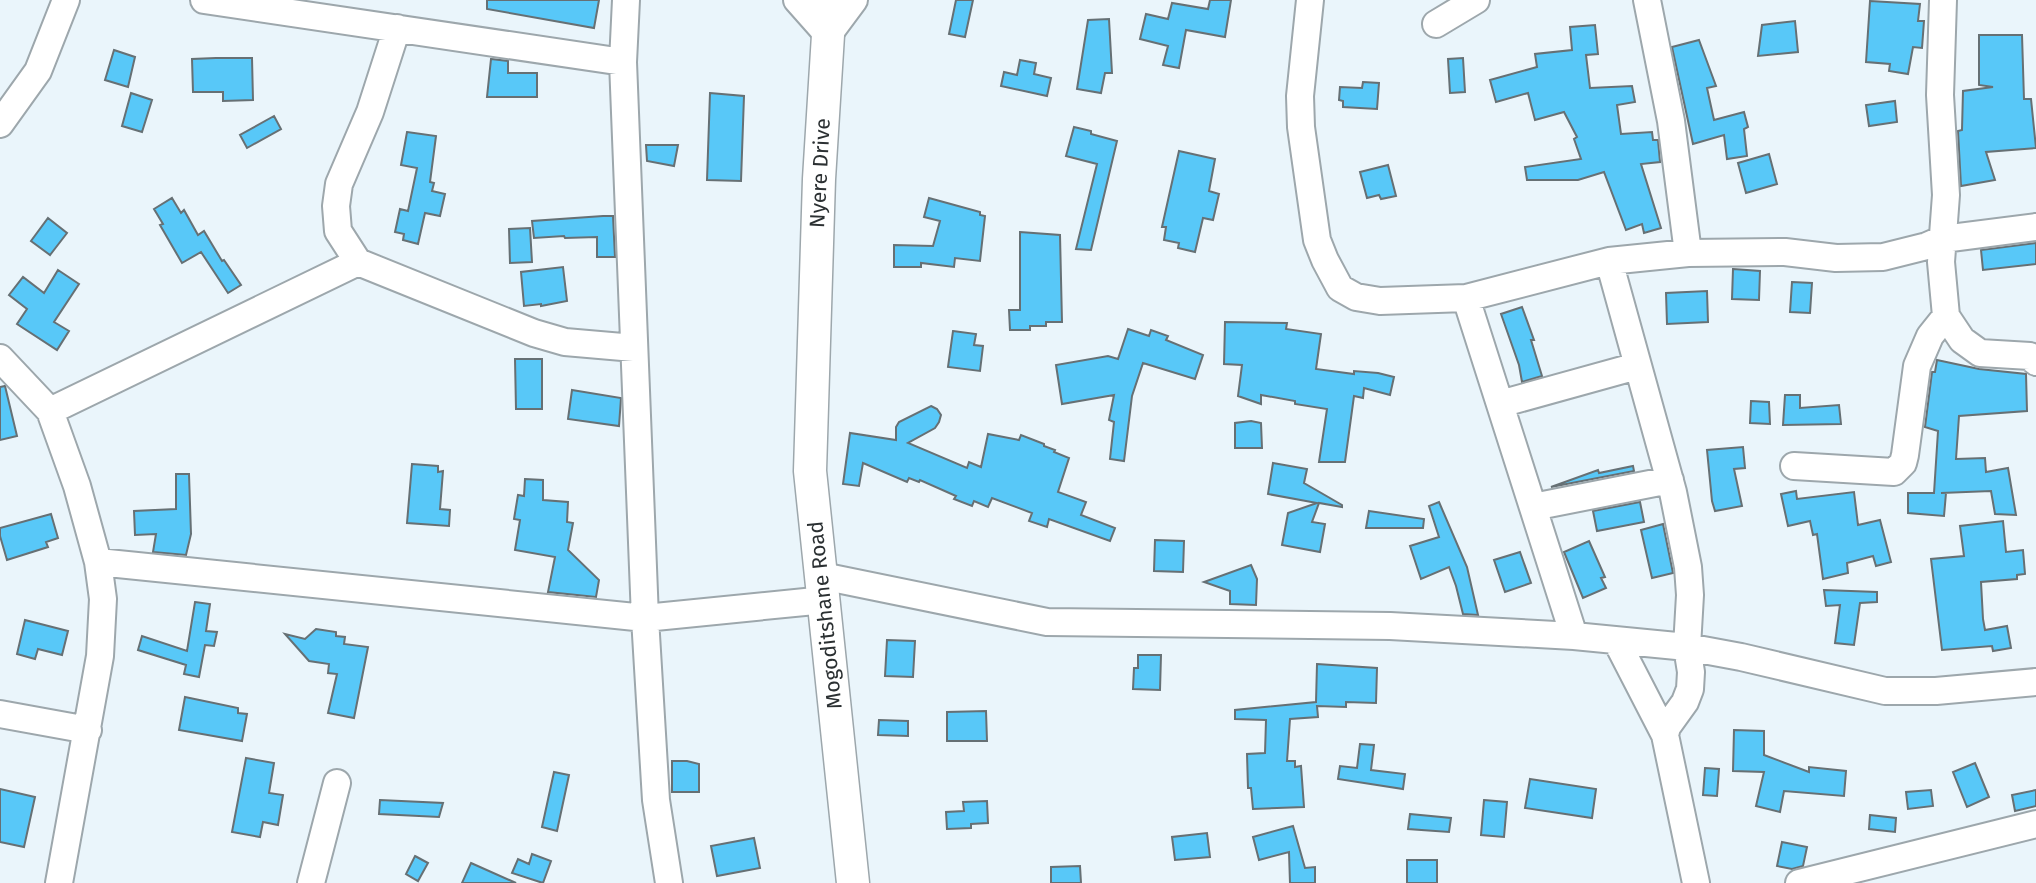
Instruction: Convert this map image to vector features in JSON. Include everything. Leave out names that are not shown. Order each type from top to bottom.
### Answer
[{"type":"main road","name":"Nyere Drive","points":[[812,346],[828,35],[826,0]]},
{"type":"main road","name":"Mogoditshane Road","points":[[812,346],[810,471],[853,883]]},
{"type":"street","points":[[0,124],[38,71],[65,0]]},
{"type":"street","points":[[204,0],[622,62]]},
{"type":"street","points":[[626,0],[622,62],[645,618],[656,800],[669,883]]},
{"type":"street","points":[[797,0],[828,35],[854,0]]},
{"type":"street","points":[[1310,0],[1300,96],[1301,127],[1318,240],[1340,288],[1356,297],[1380,301],[1466,298],[1609,261],[1688,253],[1785,252],[1862,259],[1909,251],[1943,239],[2036,226]]},
{"type":"street","points":[[1436,24],[1476,0]]},
{"type":"street","points":[[1647,0],[1673,132],[1688,253]]},
{"type":"street","points":[[1943,0],[1940,95],[1945,195],[1941,262],[1946,316],[1970,348],[1980,353],[2030,356],[2036,362]]},
{"type":"street","points":[[397,28],[370,112],[339,184],[336,206],[338,231],[358,262],[534,333],[565,342],[634,348]]},
{"type":"street","points":[[1609,261],[1670,480],[1688,567],[1690,595],[1687,647],[1691,671],[1690,689],[1665,735]]},
{"type":"street","points":[[50,411],[358,262]]},
{"type":"street","points":[[1466,298],[1574,636]]},
{"type":"street","points":[[1794,466],[1876,472],[1894,472],[1900,468],[1905,455],[1917,366],[1930,336],[1946,316]]},
{"type":"street","points":[[0,358],[50,411],[77,486],[98,562],[103,599],[100,656],[59,883]]},
{"type":"street","points":[[1500,404],[1637,366]]},
{"type":"street","points":[[1533,506],[1670,480]]},
{"type":"street","points":[[98,562],[645,618],[823,588],[1047,622],[1390,625],[1616,640],[1687,647],[1741,657],[1885,691],[1936,691],[2036,682]]},
{"type":"street","points":[[1616,640],[1665,735],[1696,883]]},
{"type":"street","points":[[0,714],[88,730]]},
{"type":"street","points":[[311,883],[337,782]]},
{"type":"street","points":[[1799,883],[2036,824]]},
{"type":"building","points":[[487,0],[599,0],[594,28],[487,9]]},
{"type":"building","points":[[956,0],[973,0],[965,37],[949,34]]},
{"type":"building","points":[[1210,0],[1231,0],[1225,37],[1186,30],[1179,68],[1163,65],[1168,46],[1140,39],[1146,14],[1168,19],[1172,3],[1208,9]]},
{"type":"building","points":[[1870,1],[1920,4],[1918,21],[1924,21],[1922,48],[1913,47],[1908,74],[1889,71],[1890,64],[1866,62]]},
{"type":"building","points":[[1109,19],[1112,73],[1105,73],[1101,93],[1077,89],[1088,20]]},
{"type":"building","points":[[1795,21],[1798,52],[1758,56],[1762,25]]},
{"type":"building","points":[[1595,25],[1598,54],[1586,55],[1590,88],[1632,86],[1635,102],[1617,105],[1621,134],[1652,132],[1653,140],[1658,140],[1660,162],[1641,164],[1661,228],[1644,233],[1642,224],[1626,230],[1604,172],[1578,180],[1527,180],[1525,167],[1581,159],[1574,139],[1577,137],[1564,112],[1535,120],[1528,93],[1496,102],[1490,80],[1537,67],[1535,54],[1572,50],[1570,27]]},
{"type":"building","points":[[1979,35],[2022,35],[2024,99],[2031,99],[2036,148],[1986,152],[1995,180],[1961,186],[1958,131],[1962,130],[1963,91],[1993,87],[1979,85]]},
{"type":"building","points":[[1699,40],[1716,86],[1707,88],[1714,120],[1744,112],[1748,127],[1744,129],[1747,156],[1727,159],[1724,135],[1693,144],[1672,47]]},
{"type":"building","points":[[114,50],[135,57],[128,87],[105,80]]},
{"type":"building","points":[[252,58],[253,100],[223,101],[223,92],[193,92],[192,59]]},
{"type":"building","points":[[1463,58],[1465,92],[1450,93],[1448,59]]},
{"type":"building","points":[[491,59],[508,61],[508,73],[537,73],[537,97],[487,97]]},
{"type":"building","points":[[1020,60],[1036,63],[1034,74],[1051,78],[1047,96],[1001,86],[1004,72],[1017,75]]},
{"type":"building","points":[[1363,82],[1379,83],[1377,109],[1343,107],[1343,101],[1339,100],[1340,87],[1362,88]]},
{"type":"building","points":[[131,93],[152,100],[142,132],[122,126]]},
{"type":"building","points":[[710,93],[744,96],[741,181],[707,180]]},
{"type":"building","points":[[1895,101],[1897,122],[1869,126],[1866,105]]},
{"type":"building","points":[[274,116],[281,129],[247,148],[240,135]]},
{"type":"building","points":[[1074,127],[1117,141],[1091,250],[1076,249],[1097,164],[1066,156]]},
{"type":"building","points":[[407,132],[436,136],[430,182],[434,183],[432,191],[445,194],[440,216],[425,213],[418,244],[403,240],[404,234],[395,232],[400,209],[408,211],[417,168],[401,165]]},
{"type":"building","points":[[646,145],[678,145],[674,166],[647,161]]},
{"type":"building","points":[[1179,151],[1215,159],[1209,191],[1219,194],[1213,220],[1203,218],[1195,252],[1178,248],[1179,243],[1164,240],[1166,227],[1162,227]]},
{"type":"building","points":[[1769,154],[1777,184],[1746,193],[1738,163]]},
{"type":"building","points":[[1388,165],[1396,196],[1381,199],[1379,195],[1367,198],[1360,172]]},
{"type":"building","points":[[172,198],[181,213],[184,210],[198,235],[204,231],[222,261],[224,260],[241,285],[228,293],[201,252],[182,263],[154,209]]},
{"type":"building","points":[[929,198],[980,212],[980,215],[985,216],[980,261],[955,258],[954,267],[921,263],[921,267],[894,267],[894,245],[933,246],[940,221],[924,217]]},
{"type":"building","points":[[613,216],[615,257],[597,257],[597,237],[534,238],[532,221]]},
{"type":"building","points":[[48,218],[67,233],[50,255],[31,241]]},
{"type":"building","points":[[530,228],[532,262],[510,263],[509,229]]},
{"type":"building","points":[[1020,232],[1060,235],[1062,322],[1030,326],[1030,330],[1010,330],[1009,310],[1020,310]]},
{"type":"building","points":[[2036,243],[2036,264],[1983,270],[1981,250]]},
{"type":"building","points":[[563,267],[567,301],[524,306],[521,272]]},
{"type":"building","points":[[1733,269],[1760,271],[1759,300],[1732,299]]},
{"type":"building","points":[[58,270],[79,284],[54,322],[69,331],[57,350],[17,324],[27,309],[9,295],[23,277],[44,293]]},
{"type":"building","points":[[1792,282],[1812,283],[1810,313],[1790,312]]},
{"type":"building","points":[[1707,291],[1708,322],[1667,324],[1666,293]]},
{"type":"building","points":[[1522,307],[1534,340],[1531,340],[1542,376],[1522,382],[1519,365],[1501,314]]},
{"type":"building","points":[[1225,322],[1287,323],[1286,329],[1321,334],[1316,369],[1354,374],[1354,371],[1378,373],[1394,377],[1390,395],[1364,388],[1363,398],[1354,396],[1345,462],[1319,462],[1327,409],[1261,395],[1261,404],[1238,396],[1242,365],[1224,364]]},
{"type":"building","points":[[1128,329],[1149,336],[1151,330],[1168,336],[1166,340],[1203,355],[1195,379],[1143,363],[1132,396],[1124,461],[1110,459],[1114,422],[1109,420],[1114,395],[1062,404],[1056,365],[1108,356],[1118,359]]},
{"type":"building","points":[[953,331],[976,334],[974,345],[983,346],[980,371],[948,367]]},
{"type":"building","points":[[515,359],[542,359],[542,409],[516,409]]},
{"type":"building","points":[[1937,360],[1979,369],[2026,374],[2027,411],[1959,416],[1956,459],[1985,458],[1986,472],[2008,468],[2016,515],[1995,514],[1991,491],[1941,493],[1946,493],[1944,516],[1908,513],[1908,493],[1934,493],[1938,431],[1925,427],[1932,372],[1935,372]]},
{"type":"building","points":[[5,386],[17,436],[0,440],[0,387]]},
{"type":"building","points":[[572,390],[621,398],[619,426],[568,419]]},
{"type":"building","points":[[1785,395],[1800,395],[1800,408],[1839,405],[1841,424],[1783,425]]},
{"type":"building","points":[[1751,401],[1769,402],[1770,424],[1750,423]]},
{"type":"building","points":[[931,406],[941,415],[939,422],[935,428],[908,443],[967,468],[969,462],[981,467],[988,434],[1019,440],[1021,435],[1044,444],[1069,458],[1058,492],[1086,502],[1081,515],[1115,528],[1110,541],[1049,519],[1047,527],[1029,521],[1032,513],[992,498],[988,507],[974,501],[972,506],[920,480],[919,482],[909,478],[907,482],[863,463],[859,486],[843,484],[850,433],[896,440],[896,427],[899,422]]},
{"type":"building","points":[[1235,423],[1261,423],[1262,448],[1235,448]]},
{"type":"building","points":[[1743,447],[1745,468],[1734,469],[1742,506],[1715,511],[1707,450]]},
{"type":"building","points":[[1273,463],[1307,469],[1304,483],[1342,505],[1319,503],[1312,522],[1325,524],[1320,552],[1282,545],[1288,513],[1317,503],[1268,494]]},
{"type":"building","points":[[412,464],[438,466],[438,472],[443,471],[440,509],[450,510],[449,526],[407,523]]},
{"type":"building","points":[[1633,466],[1634,471],[1551,487],[1598,470],[1599,473]]},
{"type":"building","points":[[176,474],[189,474],[191,534],[186,555],[153,552],[156,534],[135,535],[134,511],[176,509]]},
{"type":"building","points":[[525,479],[543,480],[543,500],[568,502],[567,522],[573,523],[568,550],[599,580],[596,597],[548,592],[555,557],[515,550],[520,520],[514,519],[518,495],[524,496]]},
{"type":"building","points":[[1796,491],[1797,499],[1854,492],[1858,525],[1880,520],[1891,562],[1876,566],[1873,556],[1847,563],[1848,573],[1823,579],[1817,534],[1813,535],[1810,521],[1788,526],[1781,494]]},
{"type":"building","points":[[1439,502],[1467,567],[1478,615],[1463,614],[1449,567],[1421,579],[1410,546],[1439,537],[1429,506]]},
{"type":"building","points":[[1640,502],[1644,522],[1597,531],[1593,511]]},
{"type":"building","points":[[1369,511],[1424,519],[1423,528],[1366,528]]},
{"type":"building","points":[[51,514],[58,538],[46,542],[48,547],[7,560],[0,528]]},
{"type":"building","points":[[2003,521],[2006,552],[2023,550],[2025,574],[2017,575],[2017,579],[1981,582],[1983,619],[1985,630],[2007,626],[2011,648],[1993,651],[1992,646],[1942,650],[1931,559],[1964,556],[1960,526]]},
{"type":"building","points":[[1663,524],[1673,573],[1652,578],[1641,530]]},
{"type":"building","points":[[1155,540],[1184,541],[1183,572],[1154,571]]},
{"type":"building","points":[[1589,541],[1605,577],[1601,578],[1606,588],[1583,598],[1564,552]]},
{"type":"building","points":[[1520,552],[1531,583],[1505,592],[1494,560]]},
{"type":"building","points":[[1251,565],[1257,579],[1256,605],[1230,604],[1230,591],[1204,582]]},
{"type":"building","points":[[1824,590],[1877,592],[1877,602],[1860,603],[1854,645],[1835,643],[1840,605],[1826,606]]},
{"type":"building","points":[[195,602],[210,604],[206,631],[217,632],[214,646],[205,645],[199,677],[184,674],[186,665],[138,650],[142,636],[187,651]]},
{"type":"building","points":[[25,620],[68,631],[62,655],[38,649],[35,659],[17,654]]},
{"type":"building","points":[[316,629],[336,632],[336,636],[345,637],[344,644],[368,647],[354,718],[328,713],[337,674],[328,673],[329,664],[309,661],[285,634],[305,639]]},
{"type":"building","points":[[887,640],[915,641],[913,677],[885,676]]},
{"type":"building","points":[[1138,655],[1161,655],[1160,690],[1133,689]]},
{"type":"building","points":[[1317,664],[1377,668],[1376,703],[1346,702],[1346,707],[1317,706],[1318,717],[1290,719],[1287,761],[1295,761],[1295,767],[1301,766],[1304,807],[1253,809],[1251,788],[1248,788],[1247,754],[1265,753],[1266,720],[1235,719],[1235,710],[1316,702]]},
{"type":"building","points":[[185,697],[238,708],[238,713],[247,714],[242,741],[179,730]]},
{"type":"building","points":[[986,711],[987,741],[947,741],[947,712]]},
{"type":"building","points":[[879,720],[908,721],[908,736],[878,735]]},
{"type":"building","points":[[1734,730],[1764,731],[1764,755],[1809,772],[1809,767],[1846,771],[1844,796],[1784,791],[1780,812],[1756,806],[1764,772],[1733,771]]},
{"type":"building","points":[[1360,744],[1374,745],[1371,770],[1405,774],[1403,789],[1338,779],[1340,766],[1357,768]]},
{"type":"building","points":[[246,758],[274,763],[269,793],[283,795],[278,825],[263,822],[260,837],[232,832]]},
{"type":"building","points":[[672,761],[699,764],[699,792],[672,792]]},
{"type":"building","points":[[1975,763],[1989,797],[1967,807],[1953,772]]},
{"type":"building","points":[[1705,768],[1719,769],[1717,796],[1703,795]]},
{"type":"building","points":[[554,772],[569,775],[557,831],[542,827]]},
{"type":"building","points":[[1530,779],[1596,789],[1592,818],[1525,808]]},
{"type":"building","points":[[0,789],[35,797],[24,847],[0,842]]},
{"type":"building","points":[[1931,790],[1933,806],[1908,809],[1906,792]]},
{"type":"building","points":[[2036,790],[2036,806],[2015,811],[2012,795]]},
{"type":"building","points":[[380,800],[443,803],[439,817],[379,814]]},
{"type":"building","points":[[1484,800],[1507,802],[1504,837],[1481,835]]},
{"type":"building","points":[[987,801],[988,823],[971,824],[971,828],[947,829],[946,812],[964,811],[963,802]]},
{"type":"building","points":[[1410,814],[1451,818],[1449,832],[1408,829]]},
{"type":"building","points":[[1870,815],[1896,818],[1895,832],[1869,829]]},
{"type":"building","points":[[1293,826],[1305,868],[1315,867],[1315,883],[1290,883],[1289,852],[1259,860],[1253,837]]},
{"type":"building","points":[[1207,833],[1210,857],[1175,860],[1172,837]]},
{"type":"building","points":[[754,838],[760,868],[717,876],[711,846]]},
{"type":"building","points":[[1782,842],[1807,847],[1803,866],[1792,869],[1777,866]]},
{"type":"building","points":[[532,854],[551,861],[543,883],[512,873],[518,859],[529,864]]},
{"type":"building","points":[[415,856],[428,863],[418,881],[406,874]]},
{"type":"building","points":[[1407,860],[1437,860],[1437,883],[1407,883]]},
{"type":"building","points":[[471,863],[516,883],[462,883]]},
{"type":"building","points":[[1080,866],[1081,883],[1051,883],[1051,867]]}]
